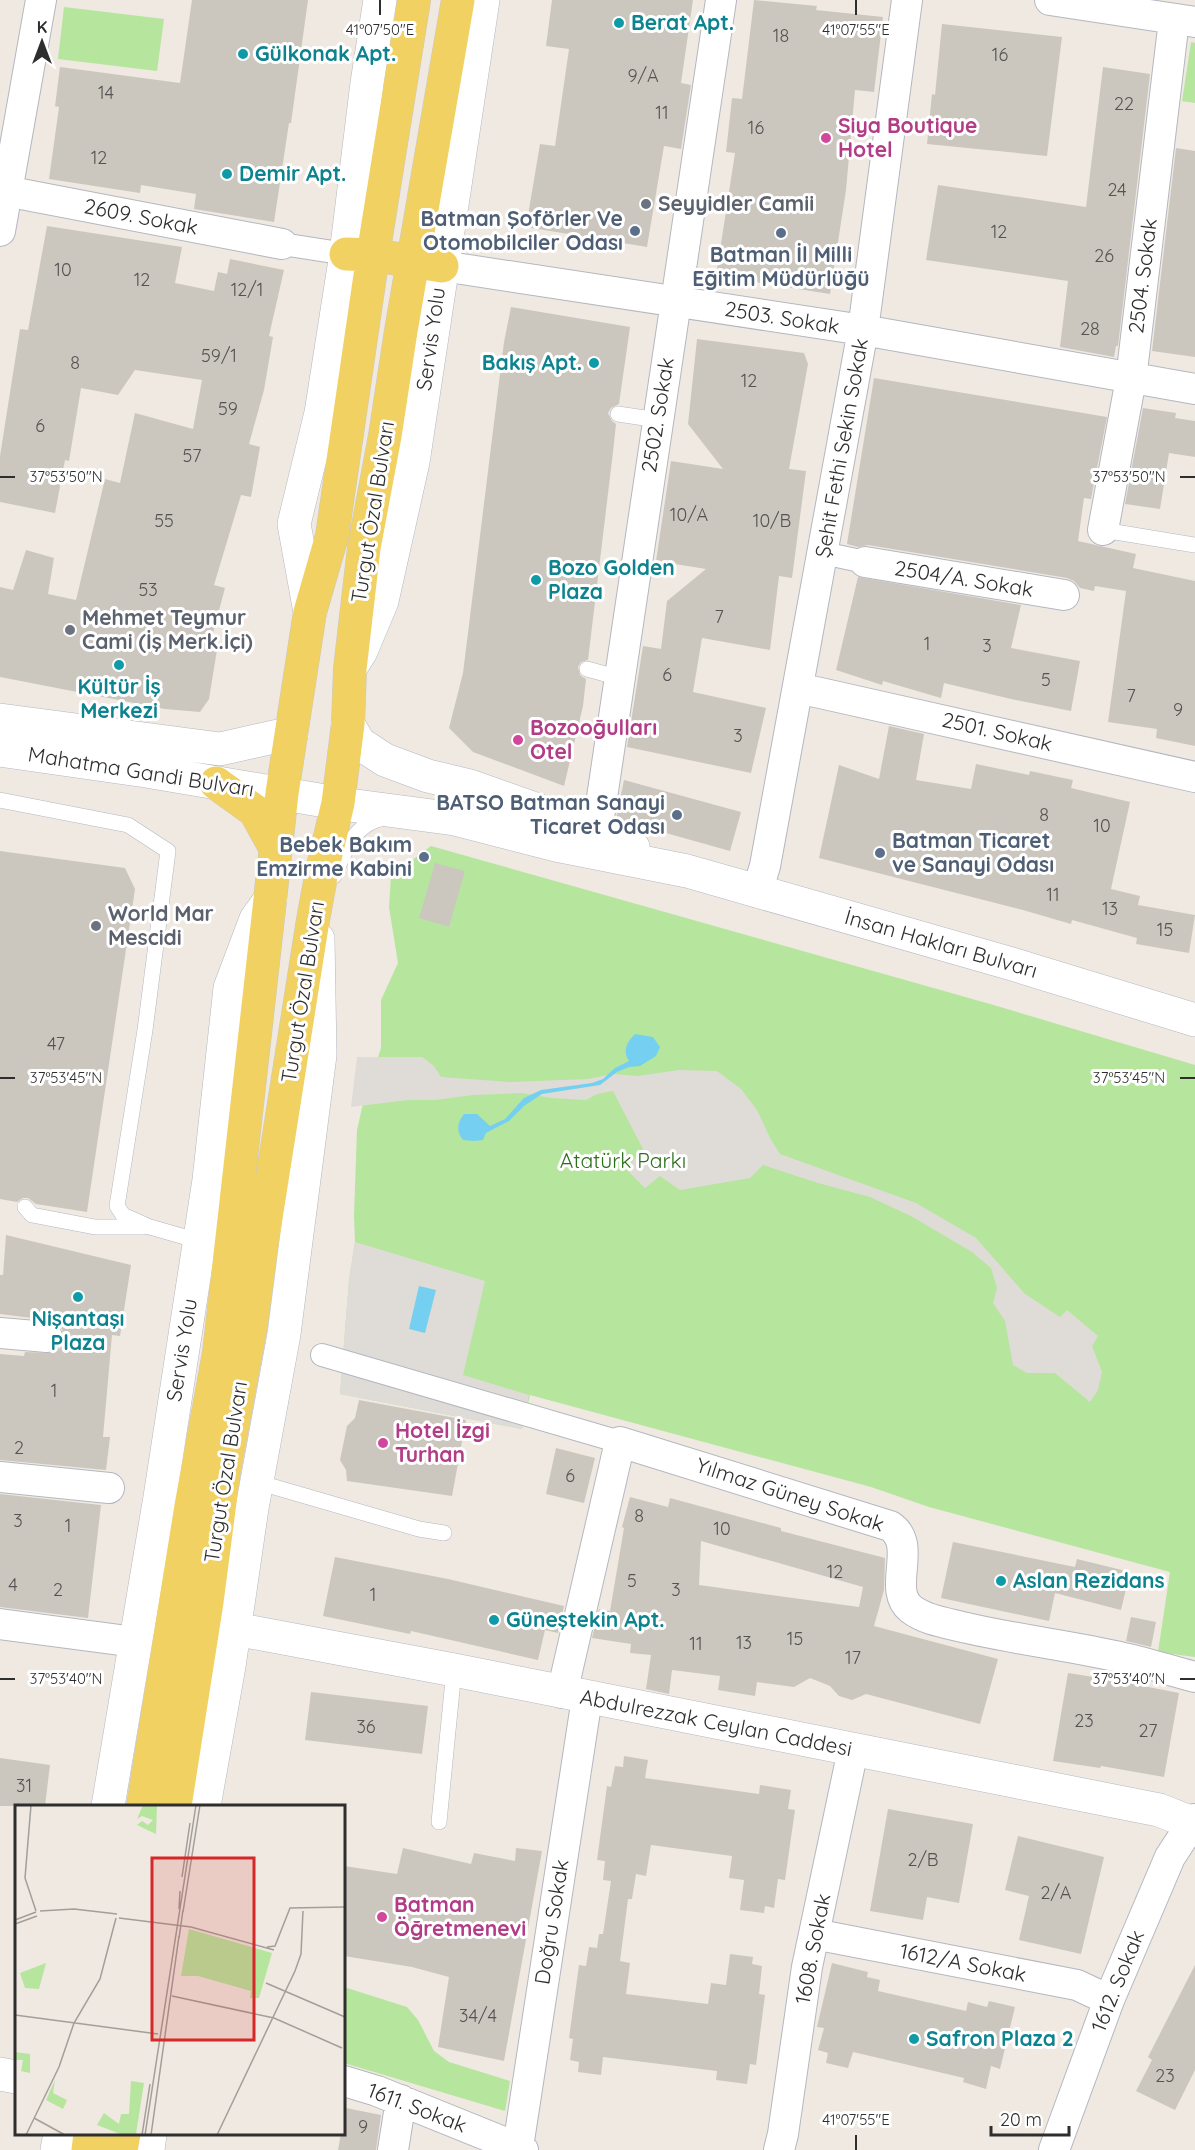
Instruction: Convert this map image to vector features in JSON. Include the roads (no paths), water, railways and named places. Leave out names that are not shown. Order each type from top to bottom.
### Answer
[{"type":"main road","name":"Turgut Özal Bulvarı","points":[[143,1805],[191,1506],[219,1353],[282,793],[310,612],[332,536],[359,255],[414,0]]},
{"type":"main road","points":[[359,255],[428,263],[458,0]]},
{"type":"main road","name":"Turgut Özal Bulvarı","points":[[175,1805],[207,1602],[224,1471],[251,1325],[262,1243],[322,871],[338,803],[348,724],[350,669]]},
{"type":"main road","points":[[216,783],[255,811],[276,849]]},
{"type":"main road","points":[[88,2150],[90,2135]]},
{"type":"main road","points":[[121,2150],[124,2135]]},
{"type":"street","points":[[0,231],[3,190],[41,0]]},
{"type":"street","points":[[282,244],[359,255],[367,83],[380,0]]},
{"type":"street","name":"Servis Yolu","points":[[350,669],[361,651],[382,601],[413,462],[428,263],[483,0]]},
{"type":"street","name":"2502. Sokak","points":[[597,831],[721,0]]},
{"type":"street","name":"Şehit Fethi Sekin Sokak","points":[[757,892],[765,867],[863,330],[907,0]]},
{"type":"street","points":[[1050,0],[1184,21]]},
{"type":"street","name":"2504. Sokak","points":[[1103,530],[1131,379],[1184,21]]},
{"type":"street","name":"2609. Sokak","points":[[3,190],[282,244]]},
{"type":"street","name":"2503. Sokak","points":[[428,263],[863,330],[1195,389]]},
{"type":"street","points":[[823,553],[864,562]]},
{"type":"street","name":"2504/A. Sokak","points":[[864,562],[1064,595]]},
{"type":"street","name":"2501. Sokak","points":[[798,688],[1195,777]]},
{"type":"street","name":"Mahatma Gandi Bulvarı","points":[[0,720],[220,749],[291,735]]},
{"type":"street","points":[[348,724],[359,743],[386,760],[428,776],[470,786],[597,831],[687,871]]},
{"type":"street","name":"Mahatma Gandi Bulvarı","points":[[0,750],[455,819],[556,845],[687,871]]},
{"type":"street","name":"İnsan Hakları Bulvarı","points":[[687,871],[1012,964],[1195,1020]]},
{"type":"street","name":"Servis Yolu","points":[[108,1805],[160,1497],[209,1180],[230,988],[256,919],[270,900]]},
{"type":"street","points":[[204,1805],[235,1629],[256,1482],[284,1334],[320,1055],[319,943],[314,920]]},
{"type":"street","points":[[0,1333],[47,1337]]},
{"type":"street","name":"Yılmaz Güney Sokak","points":[[322,1355],[620,1442],[890,1526],[895,1529],[902,1542],[902,1598],[907,1606],[921,1617],[999,1635],[1124,1658],[1195,1677]]},
{"type":"street","name":"Doğru Sokak","points":[[520,2148],[574,1695],[620,1442]]},
{"type":"street","points":[[0,1477],[109,1488]]},
{"type":"street","points":[[0,1624],[135,1642]]},
{"type":"street","name":"Abdulrezzak Ceylan Caddesi","points":[[235,1629],[454,1670],[1159,1810],[1194,1822]]},
{"type":"street","name":"1608. Sokak","points":[[779,2150],[807,1967],[852,1750]]},
{"type":"street","name":"1612. Sokak","points":[[1054,2150],[1109,2000],[1170,1857],[1194,1822]]},
{"type":"street","name":"1612/A Sokak","points":[[814,1934],[1077,1985],[1109,2000]]},
{"type":"street","points":[[0,2074],[15,2077]]},
{"type":"street","name":"1611. Sokak","points":[[345,2081],[377,2091],[520,2148]]},
{"type":"street","points":[[393,2150],[400,2100]]},
{"type":"street","points":[[57,2150],[60,2135]]},
{"type":"street","points":[[148,2150],[150,2135]]},
{"type":"lane","points":[[618,414],[658,420]]},
{"type":"lane","points":[[1103,530],[1195,545]]},
{"type":"lane","points":[[587,669],[620,678]]},
{"type":"lane","points":[[0,800],[128,825],[168,851],[145,1030],[117,1206],[123,1215],[150,1227],[199,1241]]},
{"type":"lane","points":[[314,920],[353,835],[374,819],[415,814]]},
{"type":"lane","points":[[25,1207],[32,1215],[95,1227],[150,1227]]},
{"type":"lane","points":[[256,1482],[419,1529],[444,1533]]},
{"type":"lane","points":[[439,1822],[454,1670]]},
{"type":"water","points":[[635,1034],[653,1037],[660,1047],[656,1056],[640,1066],[629,1067],[617,1072],[600,1085],[542,1094],[524,1106],[509,1121],[486,1133],[483,1140],[463,1140],[461,1137],[458,1127],[464,1114],[477,1114],[490,1126],[505,1119],[524,1098],[541,1090],[592,1083],[603,1079],[615,1068],[629,1061],[626,1047]]},
{"type":"water","points":[[419,1286],[436,1290],[425,1333],[409,1329]]},
{"type":"place","name":"Berat Apt.","points":[[619,23]]},
{"type":"place","name":"Gülkonak Apt.","points":[[243,54]]},
{"type":"place","name":"Siya Boutique Hotel","points":[[826,138]]},
{"type":"place","name":"Demir Apt.","points":[[227,174]]},
{"type":"place","name":"Seyyidler Camii","points":[[646,204]]},
{"type":"place","name":"Batman Şoförler Ve Otomobilciler Odası","points":[[635,231]]},
{"type":"place","name":"Batman İl Milli Eğitim Müdürlüğü","points":[[781,233]]},
{"type":"place","name":"Bakış Apt.","points":[[594,363]]},
{"type":"place","name":"Bozo Golden Plaza","points":[[536,580]]},
{"type":"place","name":"Mehmet Teymur Cami (İş Merk.İçi)","points":[[70,630]]},
{"type":"place","name":"Kültür İş Merkezi","points":[[119,665]]},
{"type":"place","name":"Bozooğulları Otel","points":[[518,740]]},
{"type":"place","name":"BATSO Batman Sanayi Ticaret Odası","points":[[677,815]]},
{"type":"place","name":"Batman Ticaret ve Sanayi Odası","points":[[880,853]]},
{"type":"place","name":"Bebek Bakım Emzirme Kabini","points":[[424,857]]},
{"type":"place","name":"World Mar Mescidi","points":[[96,926]]},
{"type":"place","name":"Nişantaşı Plaza","points":[[78,1297]]},
{"type":"place","name":"Hotel İzgi Turhan","points":[[383,1443]]},
{"type":"place","name":"Aslan Rezidans","points":[[1001,1581]]},
{"type":"place","name":"Güneştekin Apt.","points":[[494,1620]]},
{"type":"place","name":"Batman Öğretmenevi","points":[[382,1917]]},
{"type":"place","name":"Safron Plaza 2","points":[[914,2039]]},
{"type":"park label","name":"Atatürk Parkı","points":[[623,1161]]}]
